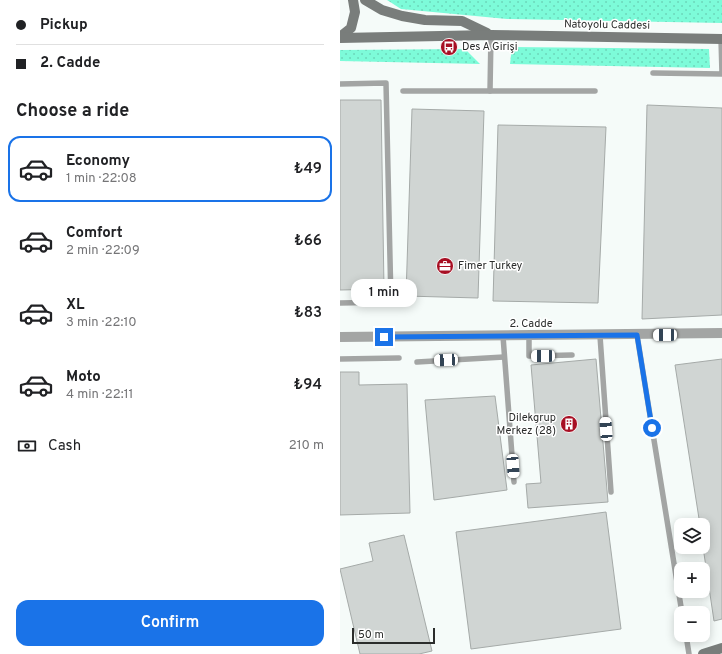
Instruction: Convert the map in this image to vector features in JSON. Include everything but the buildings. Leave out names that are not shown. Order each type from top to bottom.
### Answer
[{"type":"main road","name":"Natoyolu Caddesi","points":[[340,38],[346,34],[353,24],[355,12],[353,0]]},
{"type":"main road","name":"Natoyolu Caddesi","points":[[365,0],[382,10],[402,16],[425,20],[462,21],[491,35]]},
{"type":"main road","name":"Natoyolu Caddesi","points":[[340,38],[491,35],[722,39]]},
{"type":"main road","points":[[703,654],[722,648]]},
{"type":"street","name":"2. Cadde","points":[[340,337],[600,336],[722,333]]},
{"type":"lane","points":[[490,91],[491,35]]},
{"type":"lane","points":[[653,73],[722,74],[722,39]]},
{"type":"lane","points":[[340,84],[386,83],[391,302],[340,303]]},
{"type":"lane","points":[[403,91],[594,92]]},
{"type":"lane","points":[[637,335],[681,606]]},
{"type":"lane","points":[[503,336],[514,482]]},
{"type":"lane","points":[[529,336],[529,356],[572,355]]},
{"type":"lane","points":[[600,336],[611,492]]},
{"type":"lane","points":[[417,362],[504,357]]},
{"type":"lane","points":[[340,359],[399,358]]},
{"type":"lane","points":[[687,642],[689,654]]},
{"type":"green space","points":[[387,0],[722,0],[722,23],[507,19],[401,9]]},
{"type":"green space","points":[[512,47],[709,49],[710,68],[510,64]]},
{"type":"green space","points":[[465,49],[480,64],[340,61],[340,50]]},
{"type":"place","name":"Des A Girişi","points":[[449,47]]},
{"type":"place","name":"Fimer Turkey","points":[[445,266]]},
{"type":"place","name":"Dilekgrup Merkez (28)","points":[[569,424]]},
{"type":"route","points":[[384,337],[637,335],[652,428]]}]
